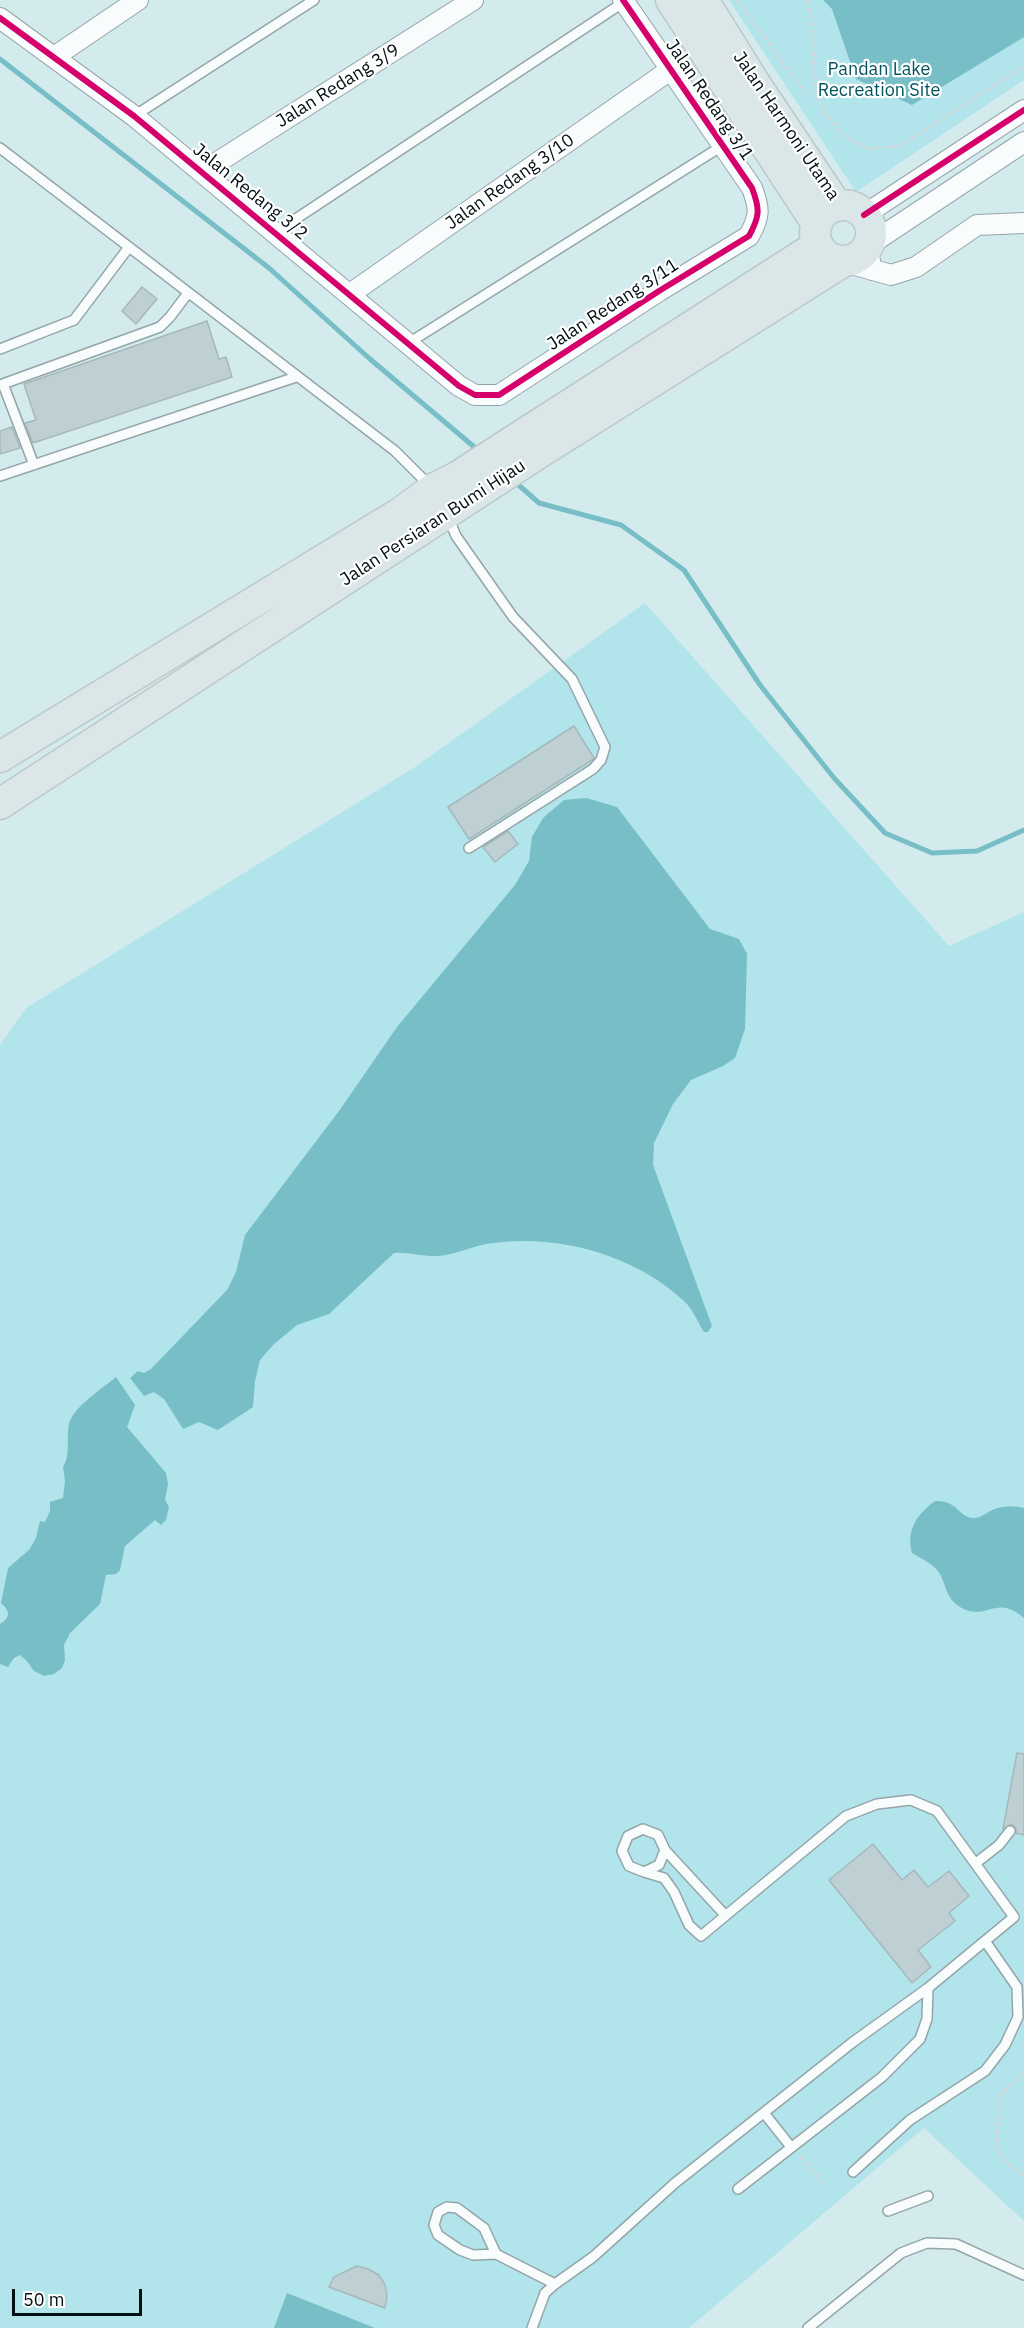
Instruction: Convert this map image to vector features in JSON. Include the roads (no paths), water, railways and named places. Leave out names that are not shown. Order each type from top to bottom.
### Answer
[{"type":"main road","name":"Jalan Harmoni Utama","points":[[672,0],[834,223]]},
{"type":"main road","name":"Jalan Harmoni Utama","points":[[703,0],[754,82],[834,223]]},
{"type":"main road","name":"Jalan Harmoni Utama","points":[[834,223],[870,225],[871,234],[863,256]]},
{"type":"main road","points":[[834,223],[824,254],[831,259],[863,256]]},
{"type":"main road","name":"Jalan Persiaran Bumi Hijau","points":[[530,445],[834,223]]},
{"type":"main road","name":"Jalan Persiaran Bumi Hijau","points":[[0,804],[448,496],[530,445],[863,256]]},
{"type":"main road","name":"Jalan Persiaran Bumi Hijau","points":[[0,757],[390,519],[448,496]]},
{"type":"street","points":[[54,57],[138,0]]},
{"type":"street","name":"Jalan Redang 3/9","points":[[202,172],[473,0]]},
{"type":"street","name":"Jalan Redang 3/1","points":[[623,1],[752,188],[759,206],[757,222]]},
{"type":"street","name":"Jalan Redang 3/2","points":[[0,18],[134,116],[276,232],[407,344],[459,386],[475,395]]},
{"type":"street","name":"Jalan Redang 3/10","points":[[350,294],[670,69]]},
{"type":"street","name":"Jalan Persiaran Bumi Hijau","points":[[834,223],[913,184],[1024,110]]},
{"type":"street","points":[[1024,142],[928,206],[863,256],[891,275],[916,267],[977,225],[1024,223]]},
{"type":"street","points":[[913,184],[928,206]]},
{"type":"street","name":"Jalan Redang 3/11","points":[[475,395],[499,395],[516,385],[659,291],[749,236],[757,222]]},
{"type":"lane","points":[[134,116],[314,0]]},
{"type":"lane","points":[[276,232],[623,1]]},
{"type":"lane","points":[[407,344],[722,146]]},
{"type":"lane","points":[[0,148],[395,451],[448,496],[456,537],[513,617],[572,679],[605,747],[601,759],[593,769],[469,848]]},
{"type":"lane","points":[[0,349],[74,320],[129,247]]},
{"type":"lane","points":[[34,465],[2,385],[160,327],[171,317],[188,293]]},
{"type":"lane","points":[[0,476],[296,377]]},
{"type":"lane","points":[[532,2328],[545,2294],[555,2284],[592,2257],[675,2183],[853,2042],[928,1988],[1014,1917],[937,1811],[911,1800],[877,1804],[846,1816],[701,1936],[689,1925],[674,1892],[664,1878],[629,1866],[622,1851],[628,1836],[643,1829],[658,1835],[665,1850],[725,1915]]},
{"type":"lane","points":[[976,1863],[999,1845],[1010,1831]]},
{"type":"lane","points":[[644,1872],[659,1865],[665,1850]]},
{"type":"lane","points":[[853,2172],[910,2120],[985,2071],[1005,2045],[1018,2017],[1017,1987],[985,1941]]},
{"type":"lane","points":[[738,2189],[882,2077],[920,2039],[927,2019],[928,1988]]},
{"type":"lane","points":[[764,2113],[791,2147]]},
{"type":"lane","points":[[888,2211],[928,2196]]},
{"type":"lane","points":[[496,2254],[484,2228],[472,2217],[458,2208],[447,2207],[438,2212],[434,2225],[438,2235],[460,2250],[473,2255],[496,2254],[555,2284]]},
{"type":"lane","points":[[808,2328],[901,2253],[927,2243],[956,2244],[1024,2275]]},
{"type":"waterway","points":[[0,59],[269,268],[370,359],[479,451]]},
{"type":"waterway","points":[[514,481],[539,503],[621,525],[684,570],[760,685],[834,778],[885,833],[932,853],[977,851],[1024,830]]},
{"type":"park label","name":"Pandan Lake Recreation Site","points":[[879,80]]}]
